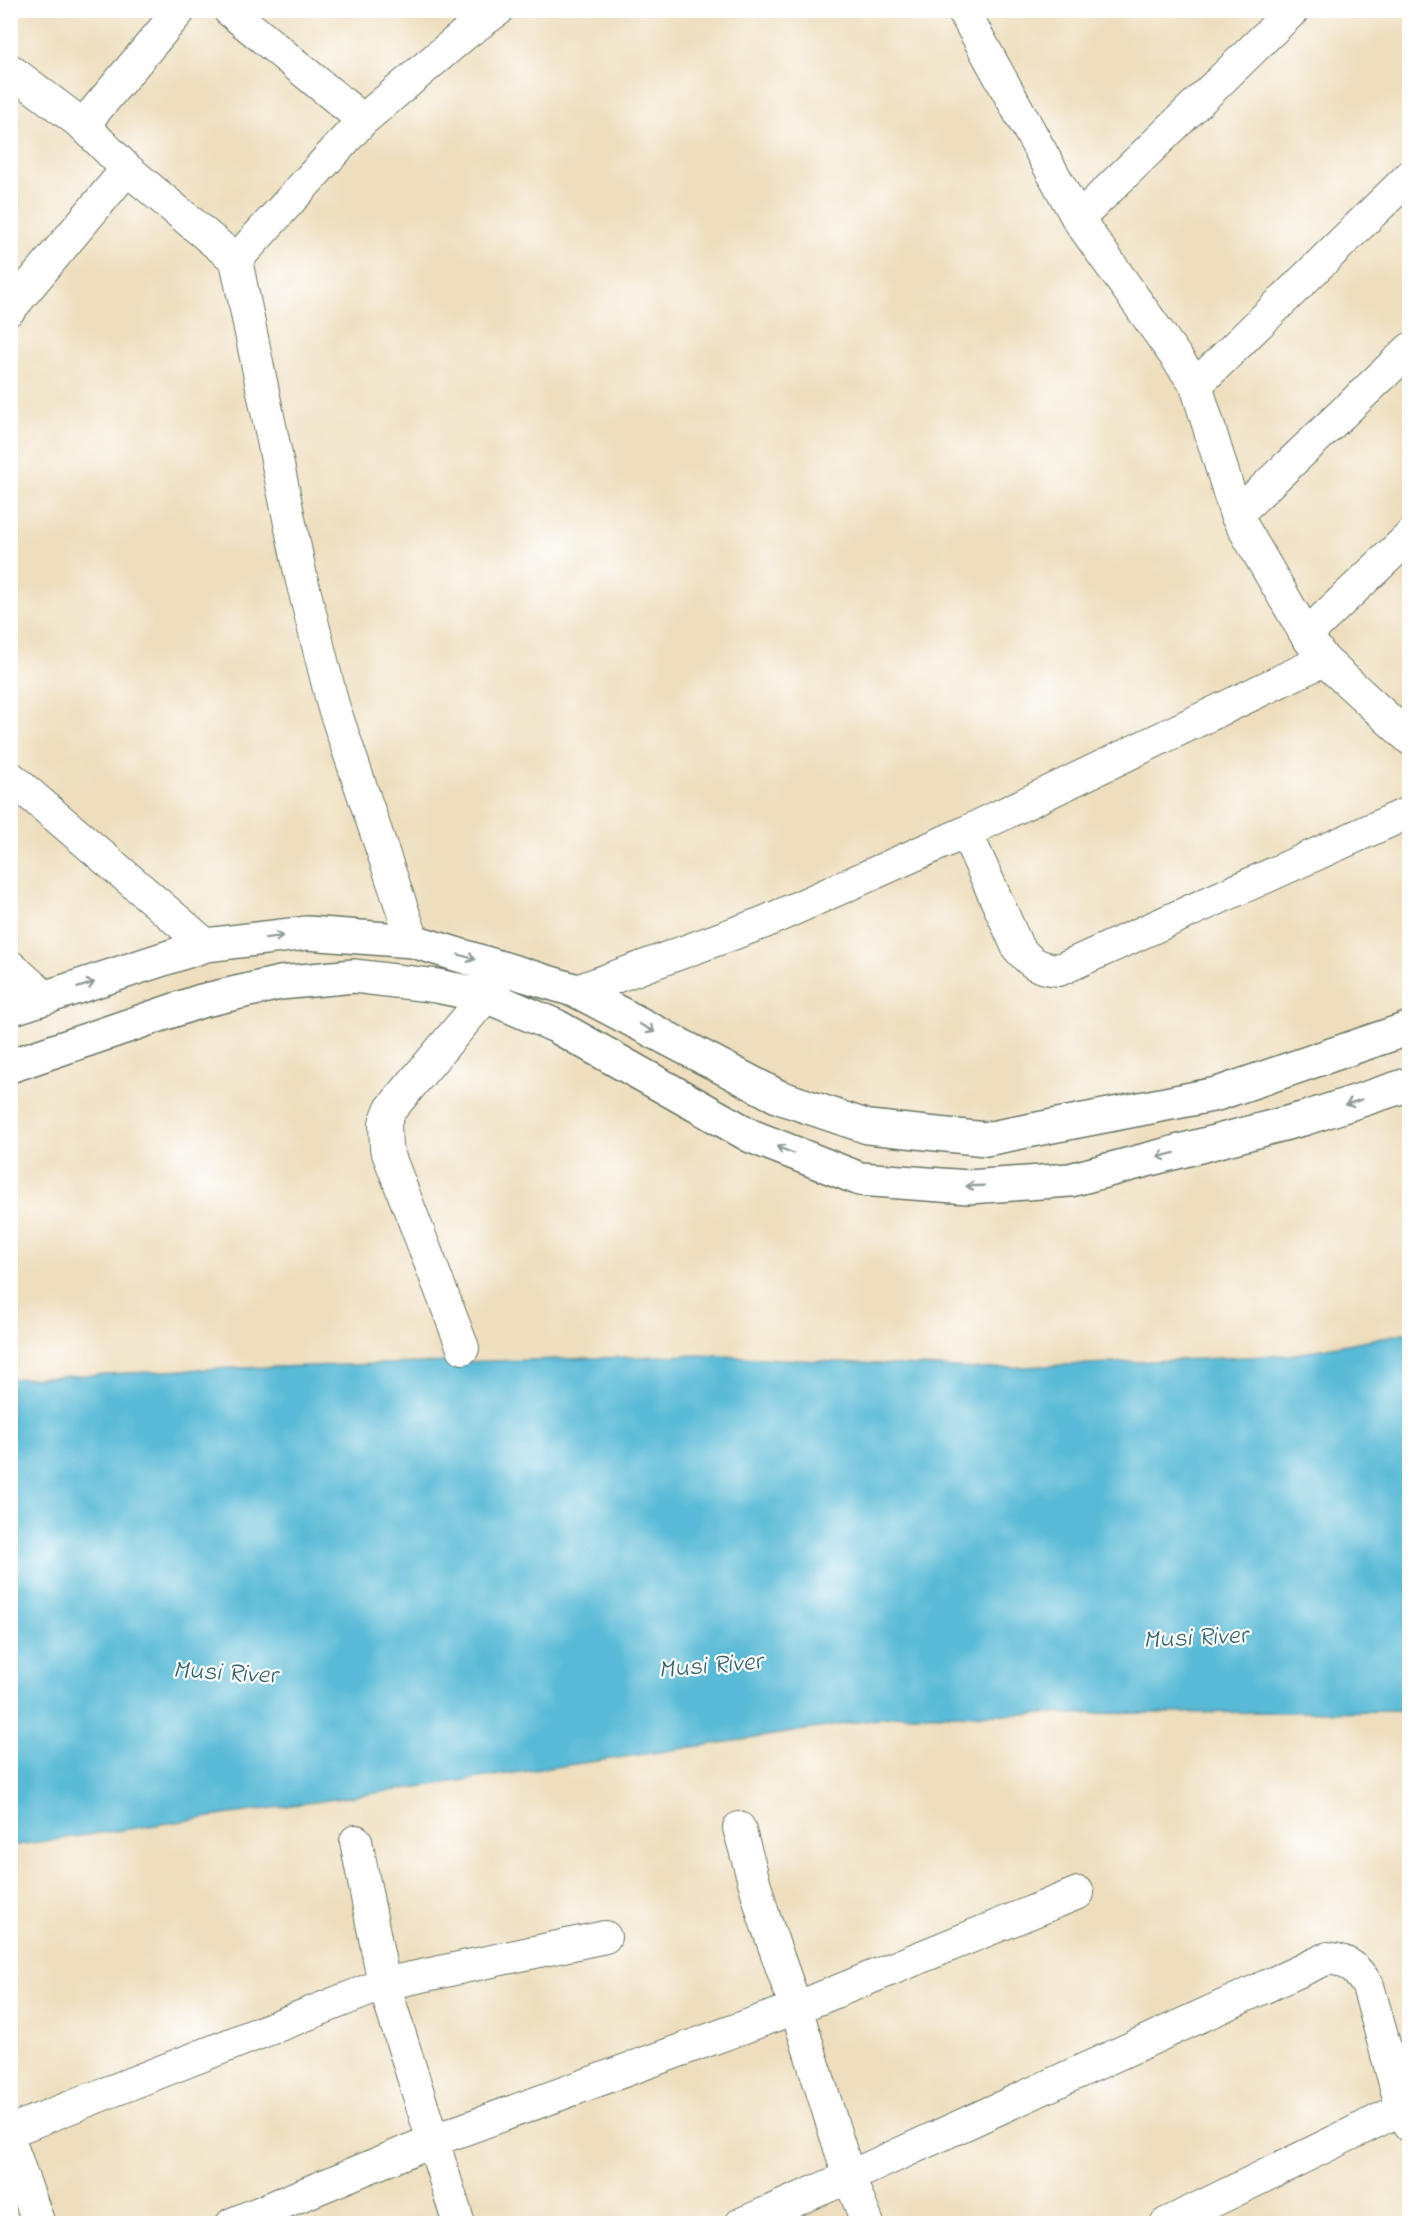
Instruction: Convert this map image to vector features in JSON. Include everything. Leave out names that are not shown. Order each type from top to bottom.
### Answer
[{"type":"street","points":[[229,10],[363,120]]},
{"type":"street","points":[[236,260],[363,120],[466,33],[498,10]]},
{"type":"street","points":[[1078,219],[1293,10]]},
{"type":"street","points":[[964,11],[1078,219],[1196,385],[1236,515],[1306,635],[1324,660],[1410,738]]},
{"type":"street","points":[[83,126],[175,12]]},
{"type":"street","points":[[10,70],[83,126],[127,169],[236,260],[300,577],[333,705],[413,942]]},
{"type":"street","points":[[10,309],[127,169]]},
{"type":"street","points":[[1196,385],[1410,176]]},
{"type":"street","points":[[1236,515],[1410,349]]},
{"type":"street","points":[[1306,635],[1410,536]]},
{"type":"street","points":[[576,991],[765,922],[966,832],[1324,660]]},
{"type":"street","points":[[10,777],[206,945]]},
{"type":"street","points":[[966,832],[1018,948],[1031,963],[1046,969],[1059,970],[1410,812]]},
{"type":"street","points":[[10,1009],[206,945],[308,933],[413,942],[576,991],[779,1097],[868,1126],[986,1139],[1217,1094],[1410,1028]]},
{"type":"street","points":[[10,966],[46,998]]},
{"type":"street","points":[[463,1348],[386,1148],[385,1123],[390,1110],[486,996],[503,968]]},
{"type":"street","points":[[10,1066],[201,1001],[280,983],[354,976],[437,986],[486,996],[556,1026],[751,1136],[860,1179],[969,1187],[1070,1180],[1295,1120],[1410,1084]]},
{"type":"street","points":[[739,1828],[764,1917],[796,2008],[849,2177],[868,2223]]},
{"type":"street","points":[[356,1840],[384,1984],[459,2223]]},
{"type":"street","points":[[232,2223],[432,2141],[796,2008],[1078,1893]]},
{"type":"street","points":[[10,2131],[384,1984],[605,1936]]},
{"type":"street","points":[[741,2223],[849,2177],[1328,1958],[1345,1960],[1359,1972],[1368,1986],[1407,2113],[1166,2223]]},
{"type":"street","points":[[10,2142],[39,2223]]},
{"type":"water","name":"Musi River","points":[[1409,1332],[1409,1711],[902,1715],[11,1846],[11,1379],[204,1369],[700,1355],[978,1369],[1291,1355]]}]
